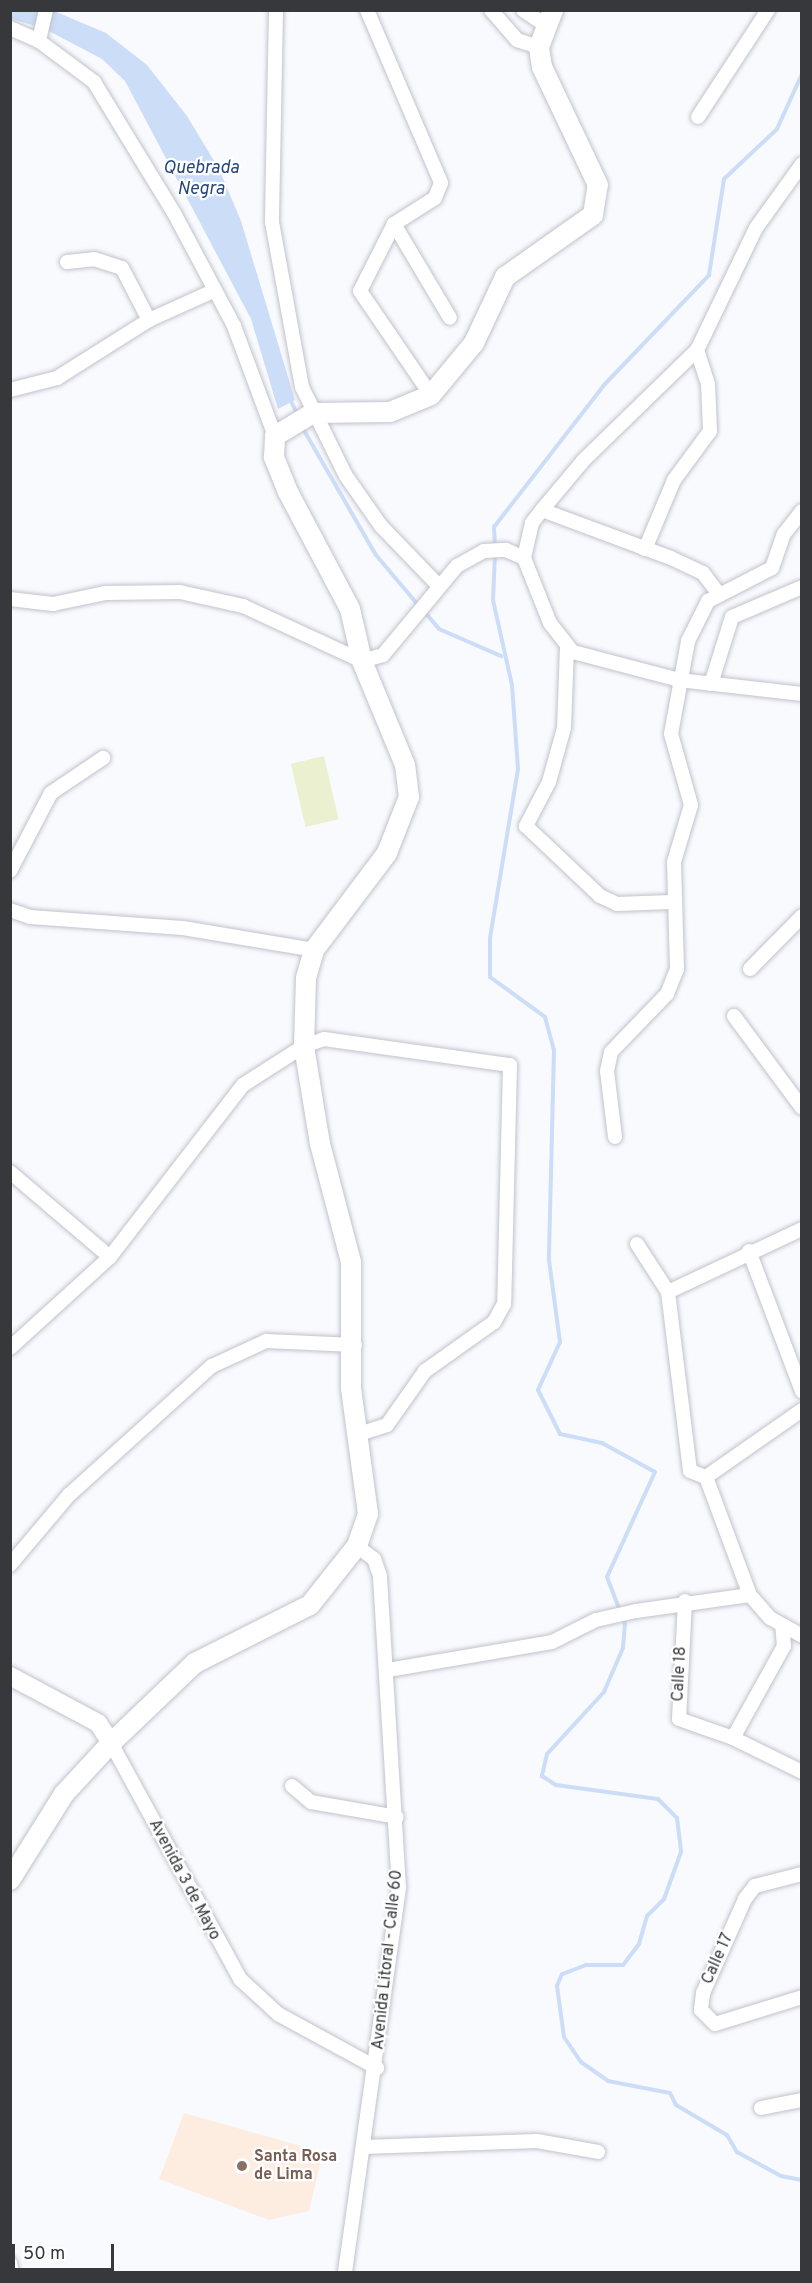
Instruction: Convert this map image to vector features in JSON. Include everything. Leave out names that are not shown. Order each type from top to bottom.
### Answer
[{"type":"main road","points":[[10,1880],[64,1794],[111,1743],[195,1663],[248,1631],[310,1605],[357,1546],[368,1514],[360,1434],[351,1388],[355,1345],[351,1262],[320,1144],[304,1046],[306,978],[314,950],[387,853],[409,796],[405,765],[362,661],[350,609],[330,563],[274,457],[280,431],[308,415],[390,412],[430,395],[474,343],[505,277],[584,225],[597,204],[592,169],[550,91],[539,47],[549,18]]},
{"type":"street","points":[[39,36],[46,10]]},
{"type":"street","points":[[276,10],[272,222],[292,351],[308,415],[381,526],[433,590]]},
{"type":"street","points":[[367,10],[441,183],[435,198],[394,224],[360,291],[430,395]]},
{"type":"street","points":[[491,10],[517,40],[539,47]]},
{"type":"street","points":[[523,10],[549,18]]},
{"type":"street","points":[[698,117],[768,10]]},
{"type":"street","points":[[10,28],[39,36],[94,82],[234,326],[259,407],[280,431]]},
{"type":"street","points":[[801,164],[756,228],[697,350],[584,461],[542,510],[532,523],[524,558],[550,623],[567,647],[595,660],[679,680],[801,694]]},
{"type":"street","points":[[394,224],[450,318]]},
{"type":"street","points":[[67,262],[94,259],[122,268],[149,320]]},
{"type":"street","points":[[10,390],[57,378],[149,320],[214,290]]},
{"type":"street","points":[[645,549],[674,480],[710,431],[708,384],[697,350]]},
{"type":"street","points":[[542,510],[703,573],[718,593]]},
{"type":"street","points":[[615,1137],[607,1071],[611,1052],[668,994],[677,969],[671,902],[674,862],[691,805],[671,734],[679,680],[699,614],[718,593],[772,568],[784,534],[801,511]]},
{"type":"street","points":[[10,600],[53,604],[105,593],[180,592],[243,606],[362,661],[383,655],[433,590],[484,551],[506,550],[524,558]]},
{"type":"street","points":[[711,684],[732,617],[762,599],[801,587]]},
{"type":"street","points":[[567,647],[564,728],[549,782],[526,826],[600,896],[617,904],[671,902]]},
{"type":"street","points":[[10,871],[51,793],[103,758]]},
{"type":"street","points":[[10,910],[30,917],[183,928],[314,950]]},
{"type":"street","points":[[750,969],[801,916]]},
{"type":"street","points":[[734,1016],[801,1107]]},
{"type":"street","points":[[10,1348],[111,1257],[166,1192],[243,1085],[304,1046],[333,1039],[510,1065],[504,1304],[494,1322],[425,1371],[387,1425],[360,1434]]},
{"type":"street","points":[[10,1172],[111,1257]]},
{"type":"street","points":[[668,1292],[749,1251],[801,1229]]},
{"type":"street","points":[[637,1244],[668,1292],[690,1471],[706,1477],[750,1595],[782,1625],[801,1636]]},
{"type":"street","points":[[749,1251],[801,1391]]},
{"type":"street","points":[[10,1564],[69,1495],[212,1366],[266,1341],[355,1345]]},
{"type":"street","points":[[706,1477],[801,1410]]},
{"type":"street","name":"Avenida Litoral - Calle 60","points":[[345,2272],[377,2067],[399,1888],[397,1817],[380,1576],[374,1559],[357,1546]]},
{"type":"street","points":[[388,1670],[552,1642],[611,1617],[684,1601],[750,1595]]},
{"type":"street","name":"Calle 18","points":[[684,1601],[679,1719],[733,1738],[801,1772]]},
{"type":"street","points":[[733,1738],[784,1646],[782,1625]]},
{"type":"street","name":"Avenida 3 de Mayo","points":[[10,1676],[98,1722],[240,1979],[278,2014],[377,2067]]},
{"type":"street","points":[[292,1786],[311,1802],[397,1817]]},
{"type":"street","name":"Calle 17","points":[[801,1874],[756,1886],[745,1899],[703,1993],[701,2010],[715,2024],[801,1997]]},
{"type":"street","points":[[761,2108],[801,2100]]},
{"type":"street","points":[[363,2148],[537,2141],[598,2152]]},
{"type":"street","points":[[10,2263],[12,2272]]},
{"type":"shaded area","name":"Santa Rosa de Lima","points":[[184,2113],[323,2152],[309,2211],[269,2220],[159,2179]]},
{"type":"green space","points":[[324,756],[339,819],[305,827],[291,764]]},
{"type":"water","name":"Quebrada Negra","points":[[11,11],[54,11],[106,33],[147,65],[187,116],[219,169],[241,221],[295,400],[278,409],[251,319],[125,81],[102,59],[43,28],[11,19]]},
{"type":"waterway","points":[[495,547],[494,527],[605,384],[709,275],[724,179],[777,129],[802,74]]},
{"type":"waterway","name":"Quebrada Negra","points":[[290,399],[297,414]]},
{"type":"waterway","name":"Quebrada Negra","points":[[302,427],[376,555],[419,606]]},
{"type":"waterway","points":[[495,554],[493,600],[512,685],[518,769],[490,939],[490,977],[545,1017],[554,1050],[549,1260],[560,1342],[538,1390],[560,1434],[602,1443],[655,1472],[607,1577],[625,1624],[623,1648],[604,1692],[547,1754],[542,1776],[556,1785],[658,1799],[677,1818],[681,1852],[664,1899],[647,1916],[639,1944],[623,1965],[586,1965],[562,1974],[557,1986],[564,2037],[581,2062],[608,2081],[670,2093],[676,2105],[727,2135],[737,2152],[781,2176],[802,2180]]},
{"type":"waterway","name":"Quebrada Negra","points":[[424,611],[439,629],[501,656]]},
{"type":"place","name":"Santa Rosa de Lima","points":[[242,2166]]}]
